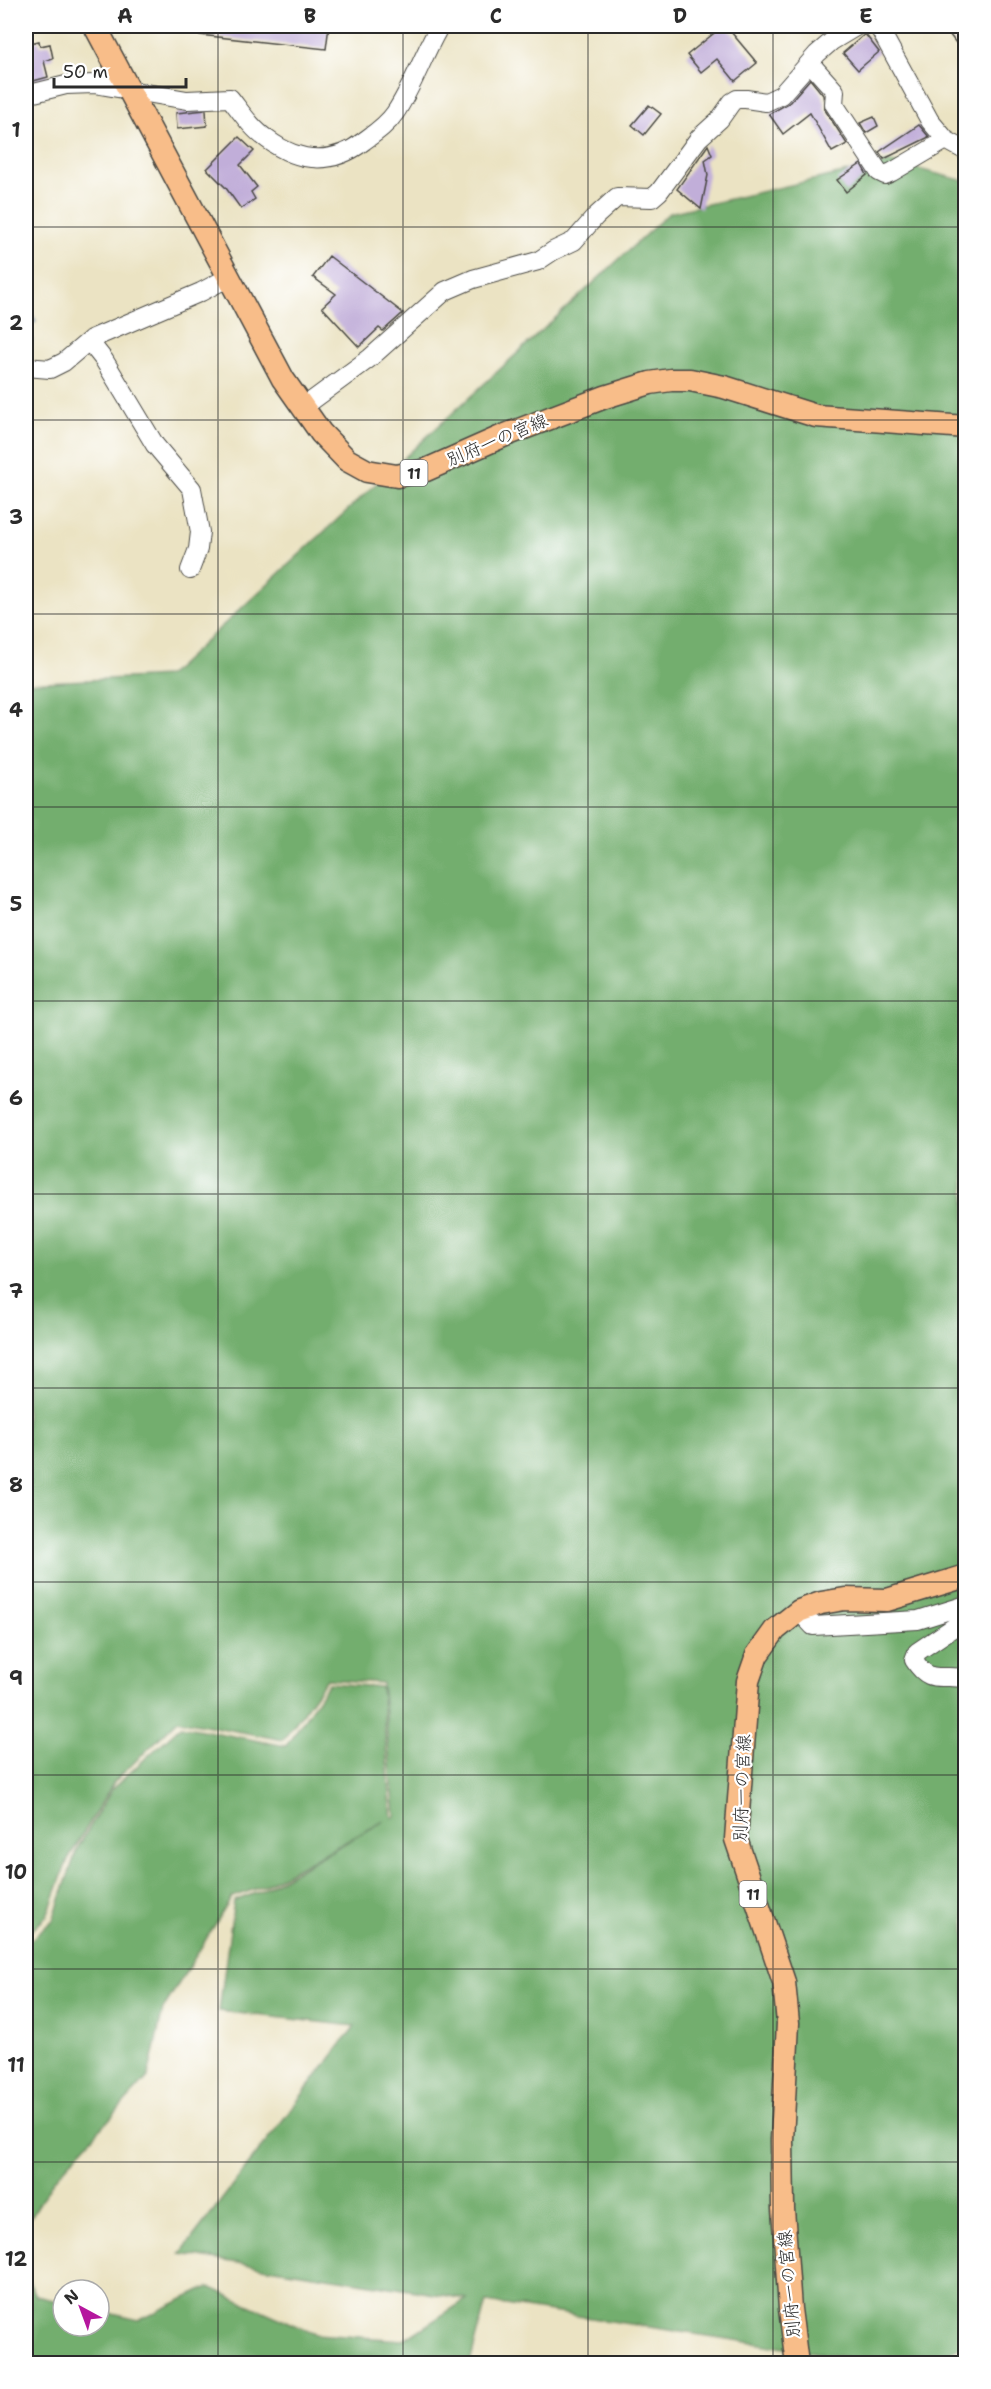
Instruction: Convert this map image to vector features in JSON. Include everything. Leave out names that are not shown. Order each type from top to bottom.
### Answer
[{"type":"main road","name":"別府一の宮線","points":[[95,26],[283,379],[321,434],[347,460],[367,471],[397,476],[426,470],[503,436],[605,397],[650,383],[671,380],[690,380],[724,387],[816,416],[966,427]]},
{"type":"main road","name":"別府一の宮線","points":[[797,2364],[790,2309],[783,2209],[782,2140],[788,2023],[784,1982],[736,1839],[748,1681],[758,1655],[776,1630],[799,1611],[821,1603],[845,1599],[887,1600],[966,1576]]},
{"type":"street","points":[[302,408],[370,358],[446,291],[473,279],[538,261],[574,241],[617,197],[652,198],[659,192],[699,138],[720,119],[732,102],[737,99],[766,102],[773,100],[794,83],[832,41],[857,26]]},
{"type":"street","points":[[878,26],[930,121],[946,140],[966,151]]},
{"type":"street","points":[[26,95],[66,85],[94,84],[187,99],[230,98],[256,129],[278,146],[318,160],[335,158],[360,144],[383,127],[394,114],[437,31]]},
{"type":"street","points":[[810,63],[835,91],[834,104],[879,172],[885,175],[892,172],[946,140]]},
{"type":"street","points":[[31,368],[50,369],[63,362],[91,339],[192,296],[229,277]]},
{"type":"street","points":[[91,339],[93,346],[104,360],[154,445],[192,489],[200,532],[198,549],[190,570]]},
{"type":"street","points":[[799,1611],[813,1626],[918,1620],[966,1605]]},
{"type":"street","points":[[966,1618],[917,1652],[914,1660],[921,1672],[933,1678],[966,1679]]},
{"type":"green space","points":[[891,162],[965,181],[965,2343],[930,2363],[883,2363],[486,2302],[470,2363],[26,2363],[26,2277],[36,2296],[51,2299],[51,2338],[111,2338],[111,2314],[139,2320],[209,2287],[315,2334],[404,2340],[467,2299],[180,2254],[355,2026],[219,2011],[234,1901],[261,1891],[384,1821],[264,1886],[232,1897],[163,2009],[148,2077],[53,2181],[26,2225],[26,1944],[53,1920],[77,1849],[112,1789],[181,1726],[286,1746],[329,1683],[381,1687],[392,1818],[395,1816],[382,1683],[327,1679],[283,1740],[178,1720],[114,1782],[68,1859],[47,1916],[26,1936],[26,683],[168,676],[669,213]]},
{"type":"water","points":[[26,306],[36,322],[27,326],[32,339],[27,389],[31,403],[26,402]]},
{"type":"building","points":[[201,26],[329,26],[326,49],[200,35]]},
{"type":"building","points":[[726,26],[757,63],[735,81],[717,59],[701,72],[687,55]]},
{"type":"building","points":[[943,26],[966,26],[966,56]]},
{"type":"building","points":[[865,34],[879,52],[858,70],[843,53]]},
{"type":"building","points":[[39,41],[40,46],[50,44],[53,58],[44,61],[48,77],[26,83],[26,44]]},
{"type":"building","points":[[810,79],[823,95],[825,110],[847,144],[832,152],[810,113],[783,134],[769,114],[789,103]]},
{"type":"building","points":[[649,105],[661,114],[644,135],[632,125]]},
{"type":"building","points":[[206,110],[207,126],[177,129],[176,113]]},
{"type":"building","points":[[874,117],[878,126],[866,133],[860,123]]},
{"type":"building","points":[[919,125],[929,137],[884,159],[879,152]]},
{"type":"building","points":[[239,137],[254,151],[240,165],[257,187],[251,192],[255,199],[241,209],[226,188],[207,169]]},
{"type":"building","points":[[708,145],[712,155],[705,160],[708,175],[701,209],[677,189]]},
{"type":"building","points":[[861,164],[867,175],[846,192],[837,180]]},
{"type":"building","points":[[329,256],[403,313],[383,331],[379,328],[359,347],[322,307],[336,294],[313,277]]}]
